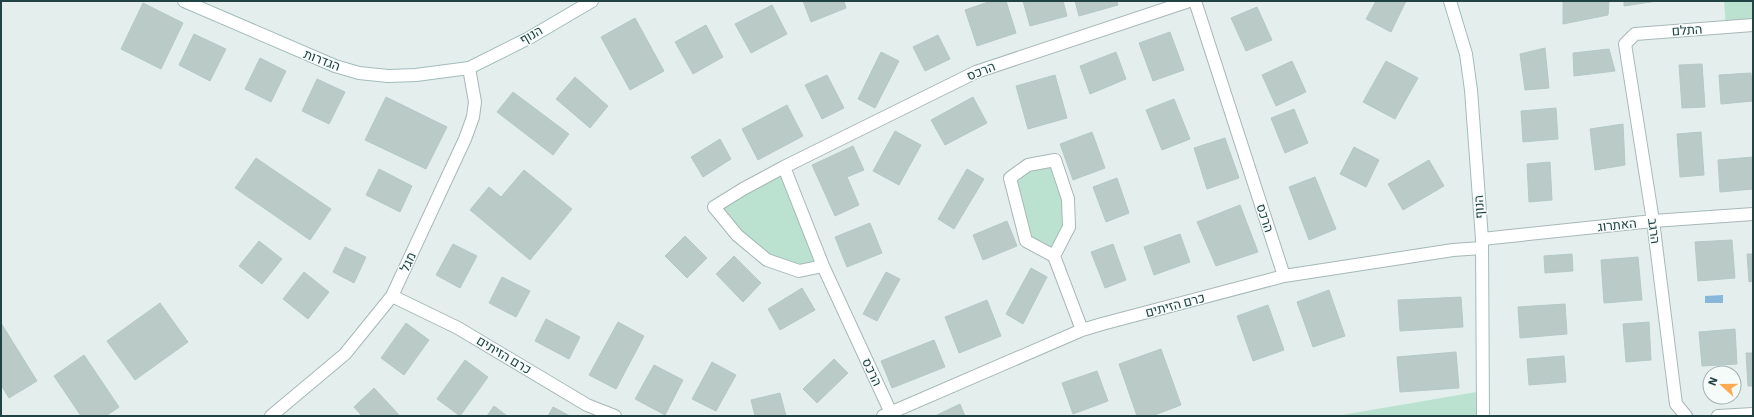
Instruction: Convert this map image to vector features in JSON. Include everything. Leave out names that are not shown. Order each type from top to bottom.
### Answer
[{"type":"street","name":"הגדרות","points":[[184,1],[304,54],[359,73],[388,76],[416,75],[469,68]]},
{"type":"street","name":"הנוף","points":[[469,68],[529,38],[592,1]]},
{"type":"street","name":"הרכס","points":[[823,266],[799,272],[767,260],[737,236],[714,207],[743,189],[784,167],[976,72],[1189,1]]},
{"type":"street","name":"הרכס","points":[[1195,1],[1284,276]]},
{"type":"street","name":"הנוף","points":[[1450,1],[1466,54],[1471,90],[1482,243],[1483,416]]},
{"type":"street","name":"התלם","points":[[1625,44],[1635,34],[1753,25]]},
{"type":"street","name":"הרגב","points":[[1625,44],[1653,221],[1676,404],[1686,416]]},
{"type":"street","name":"מגל","points":[[270,416],[345,354],[392,296],[465,139],[473,117],[475,102],[469,68]]},
{"type":"street","points":[[1054,256],[1069,228],[1068,199],[1055,160],[1028,165],[1010,178],[1026,240],[1054,256],[1082,330]]},
{"type":"street","name":"הרכס","points":[[784,167],[823,266],[887,414]]},
{"type":"street","name":"האתרוג","points":[[1482,243],[1653,221],[1753,214]]},
{"type":"street","name":"כרם הזיתים","points":[[887,414],[1082,330],[1284,276],[1453,250],[1482,243]]},
{"type":"street","name":"כרם הזיתים","points":[[392,296],[458,328],[587,405],[615,416]]},
{"type":"street","points":[[1718,416],[1753,414]]},
{"type":"green space","points":[[1724,1],[1753,1],[1753,25],[1726,27]]},
{"type":"green space","points":[[1055,160],[1069,227],[1054,256],[1026,241],[1010,178]]},
{"type":"green space","points":[[784,167],[823,266],[799,271],[767,260],[714,207]]},
{"type":"green space","points":[[1482,391],[1483,416],[1336,416]]},
{"type":"water","points":[[1723,295],[1723,303],[1705,303],[1705,296]]},
{"type":"building","points":[[803,1],[844,1],[846,8],[811,22]]},
{"type":"building","points":[[991,1],[1006,1],[1016,33],[977,46],[965,10]]},
{"type":"building","points":[[1023,1],[1063,1],[1067,16],[1030,26]]},
{"type":"building","points":[[1075,1],[1117,1],[1118,5],[1079,16]]},
{"type":"building","points":[[1376,1],[1406,1],[1391,32],[1366,19]]},
{"type":"building","points":[[1563,1],[1609,1],[1608,15],[1563,24]]},
{"type":"building","points":[[1624,1],[1657,1],[1624,6]]},
{"type":"building","points":[[143,3],[183,23],[161,69],[121,49]]},
{"type":"building","points":[[772,5],[787,34],[751,53],[735,24]]},
{"type":"building","points":[[1257,7],[1272,40],[1246,51],[1231,18]]},
{"type":"building","points":[[635,18],[664,71],[630,90],[601,37]]},
{"type":"building","points":[[706,25],[723,57],[693,74],[675,42]]},
{"type":"building","points":[[1170,32],[1184,70],[1153,81],[1139,43]]},
{"type":"building","points":[[194,34],[226,49],[210,81],[179,65]]},
{"type":"building","points":[[938,35],[950,59],[925,71],[913,47]]},
{"type":"building","points":[[1545,48],[1549,88],[1525,90],[1520,54]]},
{"type":"building","points":[[1609,49],[1615,71],[1574,76],[1573,53]]},
{"type":"building","points":[[881,52],[899,61],[875,108],[858,99]]},
{"type":"building","points":[[1116,52],[1126,79],[1090,94],[1080,66]]},
{"type":"building","points":[[260,58],[286,71],[271,102],[245,89]]},
{"type":"building","points":[[1292,61],[1306,92],[1276,106],[1262,75]]},
{"type":"building","points":[[1386,61],[1418,78],[1395,119],[1363,102]]},
{"type":"building","points":[[1702,64],[1705,107],[1682,108],[1679,65]]},
{"type":"building","points":[[1751,73],[1753,101],[1721,104],[1719,75]]},
{"type":"building","points":[[827,75],[844,108],[822,119],[805,85]]},
{"type":"building","points":[[1055,75],[1067,118],[1028,129],[1016,86]]},
{"type":"building","points":[[575,77],[608,106],[590,128],[556,99]]},
{"type":"building","points":[[317,79],[345,92],[329,124],[302,111]]},
{"type":"building","points":[[513,92],[569,134],[553,155],[497,112]]},
{"type":"building","points":[[386,97],[447,127],[426,169],[365,140]]},
{"type":"building","points":[[973,97],[987,123],[945,145],[931,120]]},
{"type":"building","points":[[1174,99],[1190,139],[1162,150],[1146,110]]},
{"type":"building","points":[[787,105],[803,136],[758,160],[742,129]]},
{"type":"building","points":[[1556,108],[1558,139],[1523,142],[1521,111]]},
{"type":"building","points":[[1294,109],[1308,143],[1285,153],[1271,118]]},
{"type":"building","points":[[1623,124],[1625,165],[1595,170],[1590,129]]},
{"type":"building","points":[[895,131],[921,145],[899,185],[873,171]]},
{"type":"building","points":[[1092,132],[1105,168],[1073,180],[1060,144]]},
{"type":"building","points":[[1701,132],[1704,175],[1680,177],[1677,134]]},
{"type":"building","points":[[1225,138],[1239,178],[1207,189],[1194,148]]},
{"type":"building","points":[[720,139],[731,159],[703,177],[691,157]]},
{"type":"building","points":[[853,146],[864,170],[847,177],[859,205],[835,216],[812,165]]},
{"type":"building","points":[[1354,147],[1379,160],[1366,187],[1340,174]]},
{"type":"building","points":[[1753,157],[1753,189],[1720,192],[1718,160]]},
{"type":"building","points":[[256,158],[331,209],[310,240],[235,188]]},
{"type":"building","points":[[1429,160],[1444,186],[1403,210],[1388,184]]},
{"type":"building","points":[[1550,162],[1552,200],[1529,202],[1527,164]]},
{"type":"building","points":[[379,169],[412,186],[400,212],[366,195]]},
{"type":"building","points":[[967,169],[984,179],[954,229],[938,219]]},
{"type":"building","points":[[524,170],[572,209],[530,260],[470,210],[489,187],[501,197]]},
{"type":"building","points":[[1315,177],[1336,229],[1309,240],[1289,187]]},
{"type":"building","points":[[1117,178],[1129,213],[1106,222],[1093,187]]},
{"type":"building","points":[[1240,205],[1258,252],[1216,266],[1197,222]]},
{"type":"building","points":[[1007,221],[1017,246],[983,260],[973,235]]},
{"type":"building","points":[[870,223],[882,253],[847,267],[835,237]]},
{"type":"building","points":[[1180,234],[1190,262],[1154,275],[1144,247]]},
{"type":"building","points":[[685,236],[707,258],[687,278],[665,256]]},
{"type":"building","points":[[1732,240],[1735,278],[1698,281],[1695,242]]},
{"type":"building","points":[[259,241],[282,259],[262,284],[239,266]]},
{"type":"building","points":[[453,244],[477,256],[460,288],[436,275]]},
{"type":"building","points":[[1113,244],[1126,280],[1105,288],[1091,252]]},
{"type":"building","points":[[345,247],[366,257],[354,283],[333,272]]},
{"type":"building","points":[[1572,254],[1573,271],[1545,273],[1544,256]]},
{"type":"building","points":[[1747,254],[1753,254],[1753,281],[1749,282]]},
{"type":"building","points":[[734,256],[761,283],[743,302],[716,274]]},
{"type":"building","points":[[1638,257],[1642,300],[1604,303],[1601,260]]},
{"type":"building","points":[[1031,268],[1047,277],[1023,324],[1006,314]]},
{"type":"building","points":[[304,272],[329,292],[308,319],[283,299]]},
{"type":"building","points":[[886,272],[900,279],[877,321],[863,314]]},
{"type":"building","points":[[502,277],[530,291],[516,317],[489,303]]},
{"type":"building","points":[[802,288],[815,310],[780,330],[768,309]]},
{"type":"building","points":[[1329,290],[1345,336],[1313,347],[1297,302]]},
{"type":"building","points":[[1461,297],[1463,327],[1400,331],[1398,300]]},
{"type":"building","points":[[987,300],[1001,336],[959,353],[945,317]]},
{"type":"building","points":[[160,303],[188,342],[135,380],[107,341]]},
{"type":"building","points":[[1565,304],[1567,334],[1520,338],[1518,307]]},
{"type":"building","points":[[1268,305],[1284,350],[1253,361],[1237,316]]},
{"type":"building","points":[[546,319],[580,337],[569,359],[535,341]]},
{"type":"building","points":[[618,322],[644,336],[616,389],[589,375]]},
{"type":"building","points":[[1649,322],[1651,360],[1626,362],[1623,324]]},
{"type":"building","points":[[1,323],[37,381],[9,398],[1,385]]},
{"type":"building","points":[[406,323],[429,340],[404,375],[381,358]]},
{"type":"building","points":[[1735,329],[1737,364],[1702,366],[1699,332]]},
{"type":"building","points":[[934,340],[945,367],[892,388],[881,361]]},
{"type":"building","points":[[1161,349],[1181,405],[1152,416],[1137,416],[1119,364]]},
{"type":"building","points":[[1456,352],[1459,388],[1400,392],[1397,357]]},
{"type":"building","points":[[1746,353],[1753,353],[1753,386],[1748,386]]},
{"type":"building","points":[[84,355],[119,407],[106,416],[81,416],[54,376]]},
{"type":"building","points":[[1564,356],[1566,382],[1529,385],[1527,359]]},
{"type":"building","points":[[834,359],[848,373],[817,403],[803,389]]},
{"type":"building","points":[[465,360],[488,377],[460,416],[437,399]]},
{"type":"building","points":[[712,362],[736,375],[716,411],[692,399]]},
{"type":"building","points":[[654,365],[683,380],[665,415],[635,399]]},
{"type":"building","points":[[1097,371],[1108,401],[1073,414],[1062,383]]},
{"type":"building","points":[[374,388],[400,416],[362,416],[354,407]]},
{"type":"building","points":[[780,393],[786,416],[755,416],[751,400]]},
{"type":"building","points":[[960,404],[965,416],[935,416]]},
{"type":"building","points":[[494,406],[507,416],[487,416]]},
{"type":"building","points":[[553,407],[570,416],[548,416]]}]
